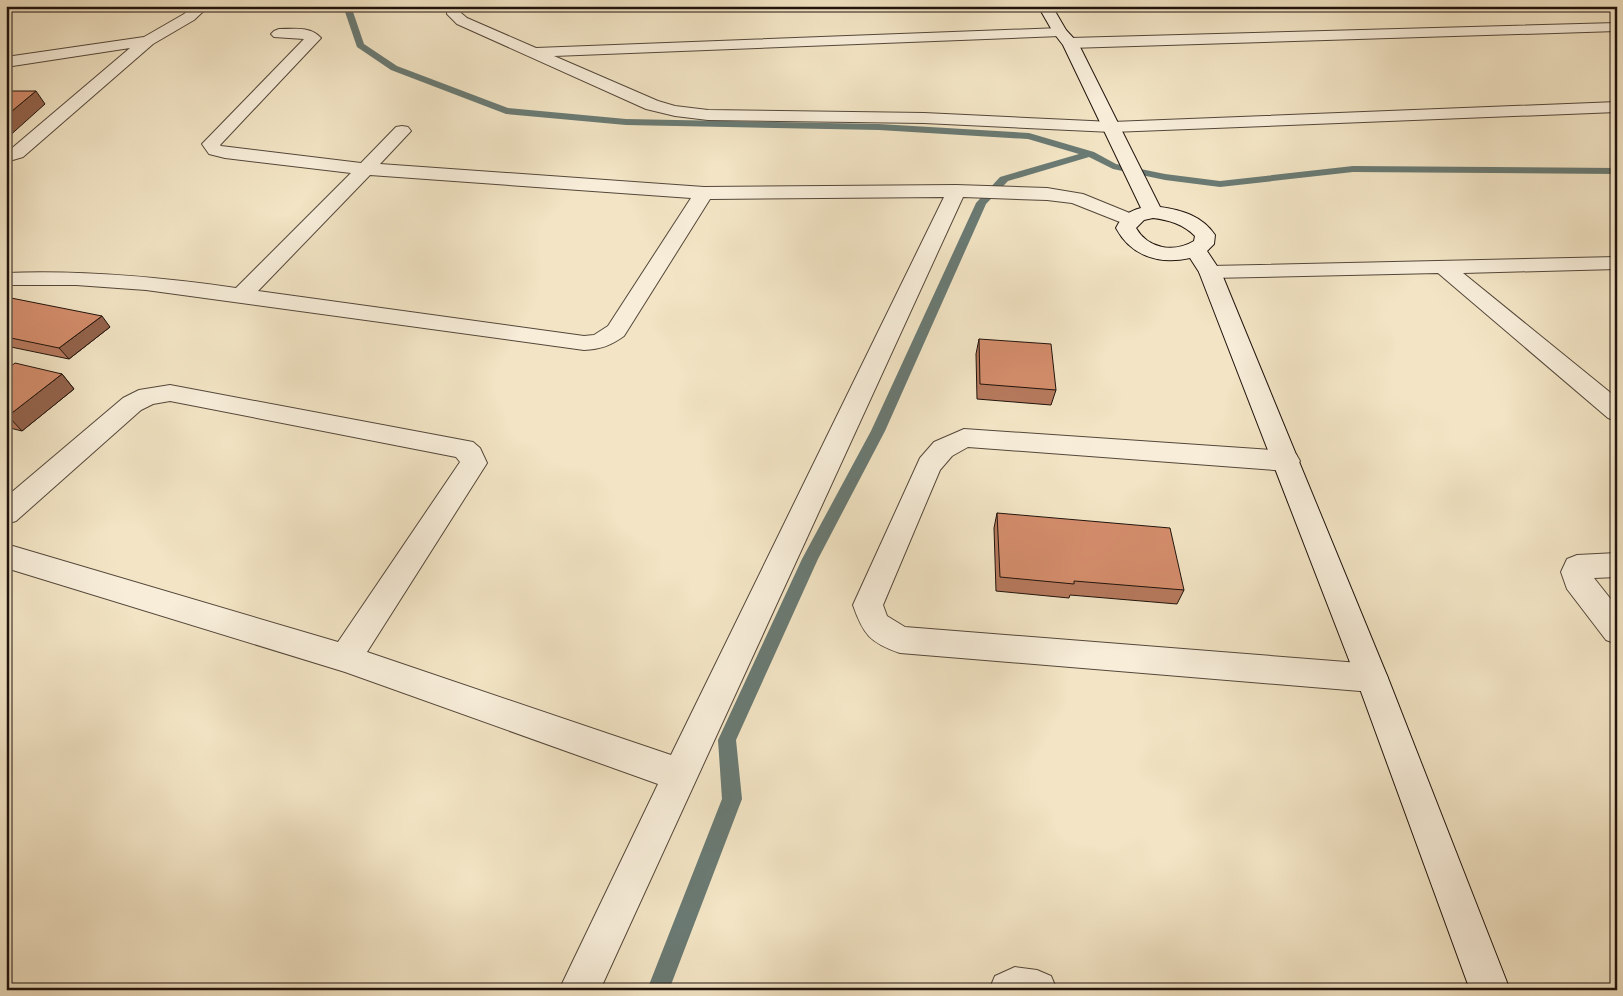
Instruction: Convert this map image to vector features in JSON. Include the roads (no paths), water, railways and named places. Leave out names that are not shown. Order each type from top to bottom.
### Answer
[{"type":"street","points":[[6,157],[17,153],[148,42],[190,17],[202,6]]},
{"type":"street","points":[[454,6],[454,14],[462,22],[652,105],[674,111],[708,115],[924,118],[1112,127],[1617,107]]},
{"type":"street","points":[[1045,6],[1065,38],[1112,127],[1122,152],[1153,212]]},
{"type":"street","points":[[1593,11],[1617,26]]},
{"type":"street","points":[[532,53],[1065,38],[1617,26]]},
{"type":"street","points":[[279,34],[307,34],[313,38],[211,144],[215,150],[225,153],[366,169],[704,193],[963,191],[1047,194],[1076,198],[1130,220]]},
{"type":"street","points":[[6,62],[148,42]]},
{"type":"street","points":[[241,295],[402,131]]},
{"type":"street","points":[[579,990],[680,775],[963,191]]},
{"type":"street","points":[[6,279],[30,277],[124,281],[241,295],[584,344],[600,342],[616,331],[704,193]]},
{"type":"street","points":[[1490,990],[1372,678],[1287,462],[1203,261],[1205,235],[1197,226],[1185,218],[1169,213],[1153,212],[1135,216],[1130,220],[1126,228],[1129,236],[1138,244],[1152,251],[1183,254],[1203,261],[1442,266],[1617,263]]},
{"type":"street","points":[[1442,266],[1617,412]]},
{"type":"street","points":[[6,294],[30,277]]},
{"type":"street","points":[[6,513],[132,404],[148,396],[170,393],[464,449],[472,455],[474,463],[345,658]]},
{"type":"street","points":[[1287,462],[964,438],[942,449],[929,465],[868,606],[875,624],[900,640],[1372,678]]},
{"type":"street","points":[[6,556],[345,658],[680,775]]},
{"type":"street","points":[[1617,565],[1577,567],[1576,572],[1578,580],[1617,631]]},
{"type":"street","points":[[1009,990],[1015,987],[1037,990]]},
{"type":"waterway","points":[[347,6],[360,45],[394,68],[506,111],[626,122],[879,127],[1029,136],[1090,154]]},
{"type":"waterway","points":[[658,990],[732,799],[727,740],[810,559],[878,431],[981,203],[1004,179],[1090,154]]},
{"type":"waterway","points":[[1090,154],[1113,166],[1165,177],[1220,184],[1353,169],[1617,171]]}]
